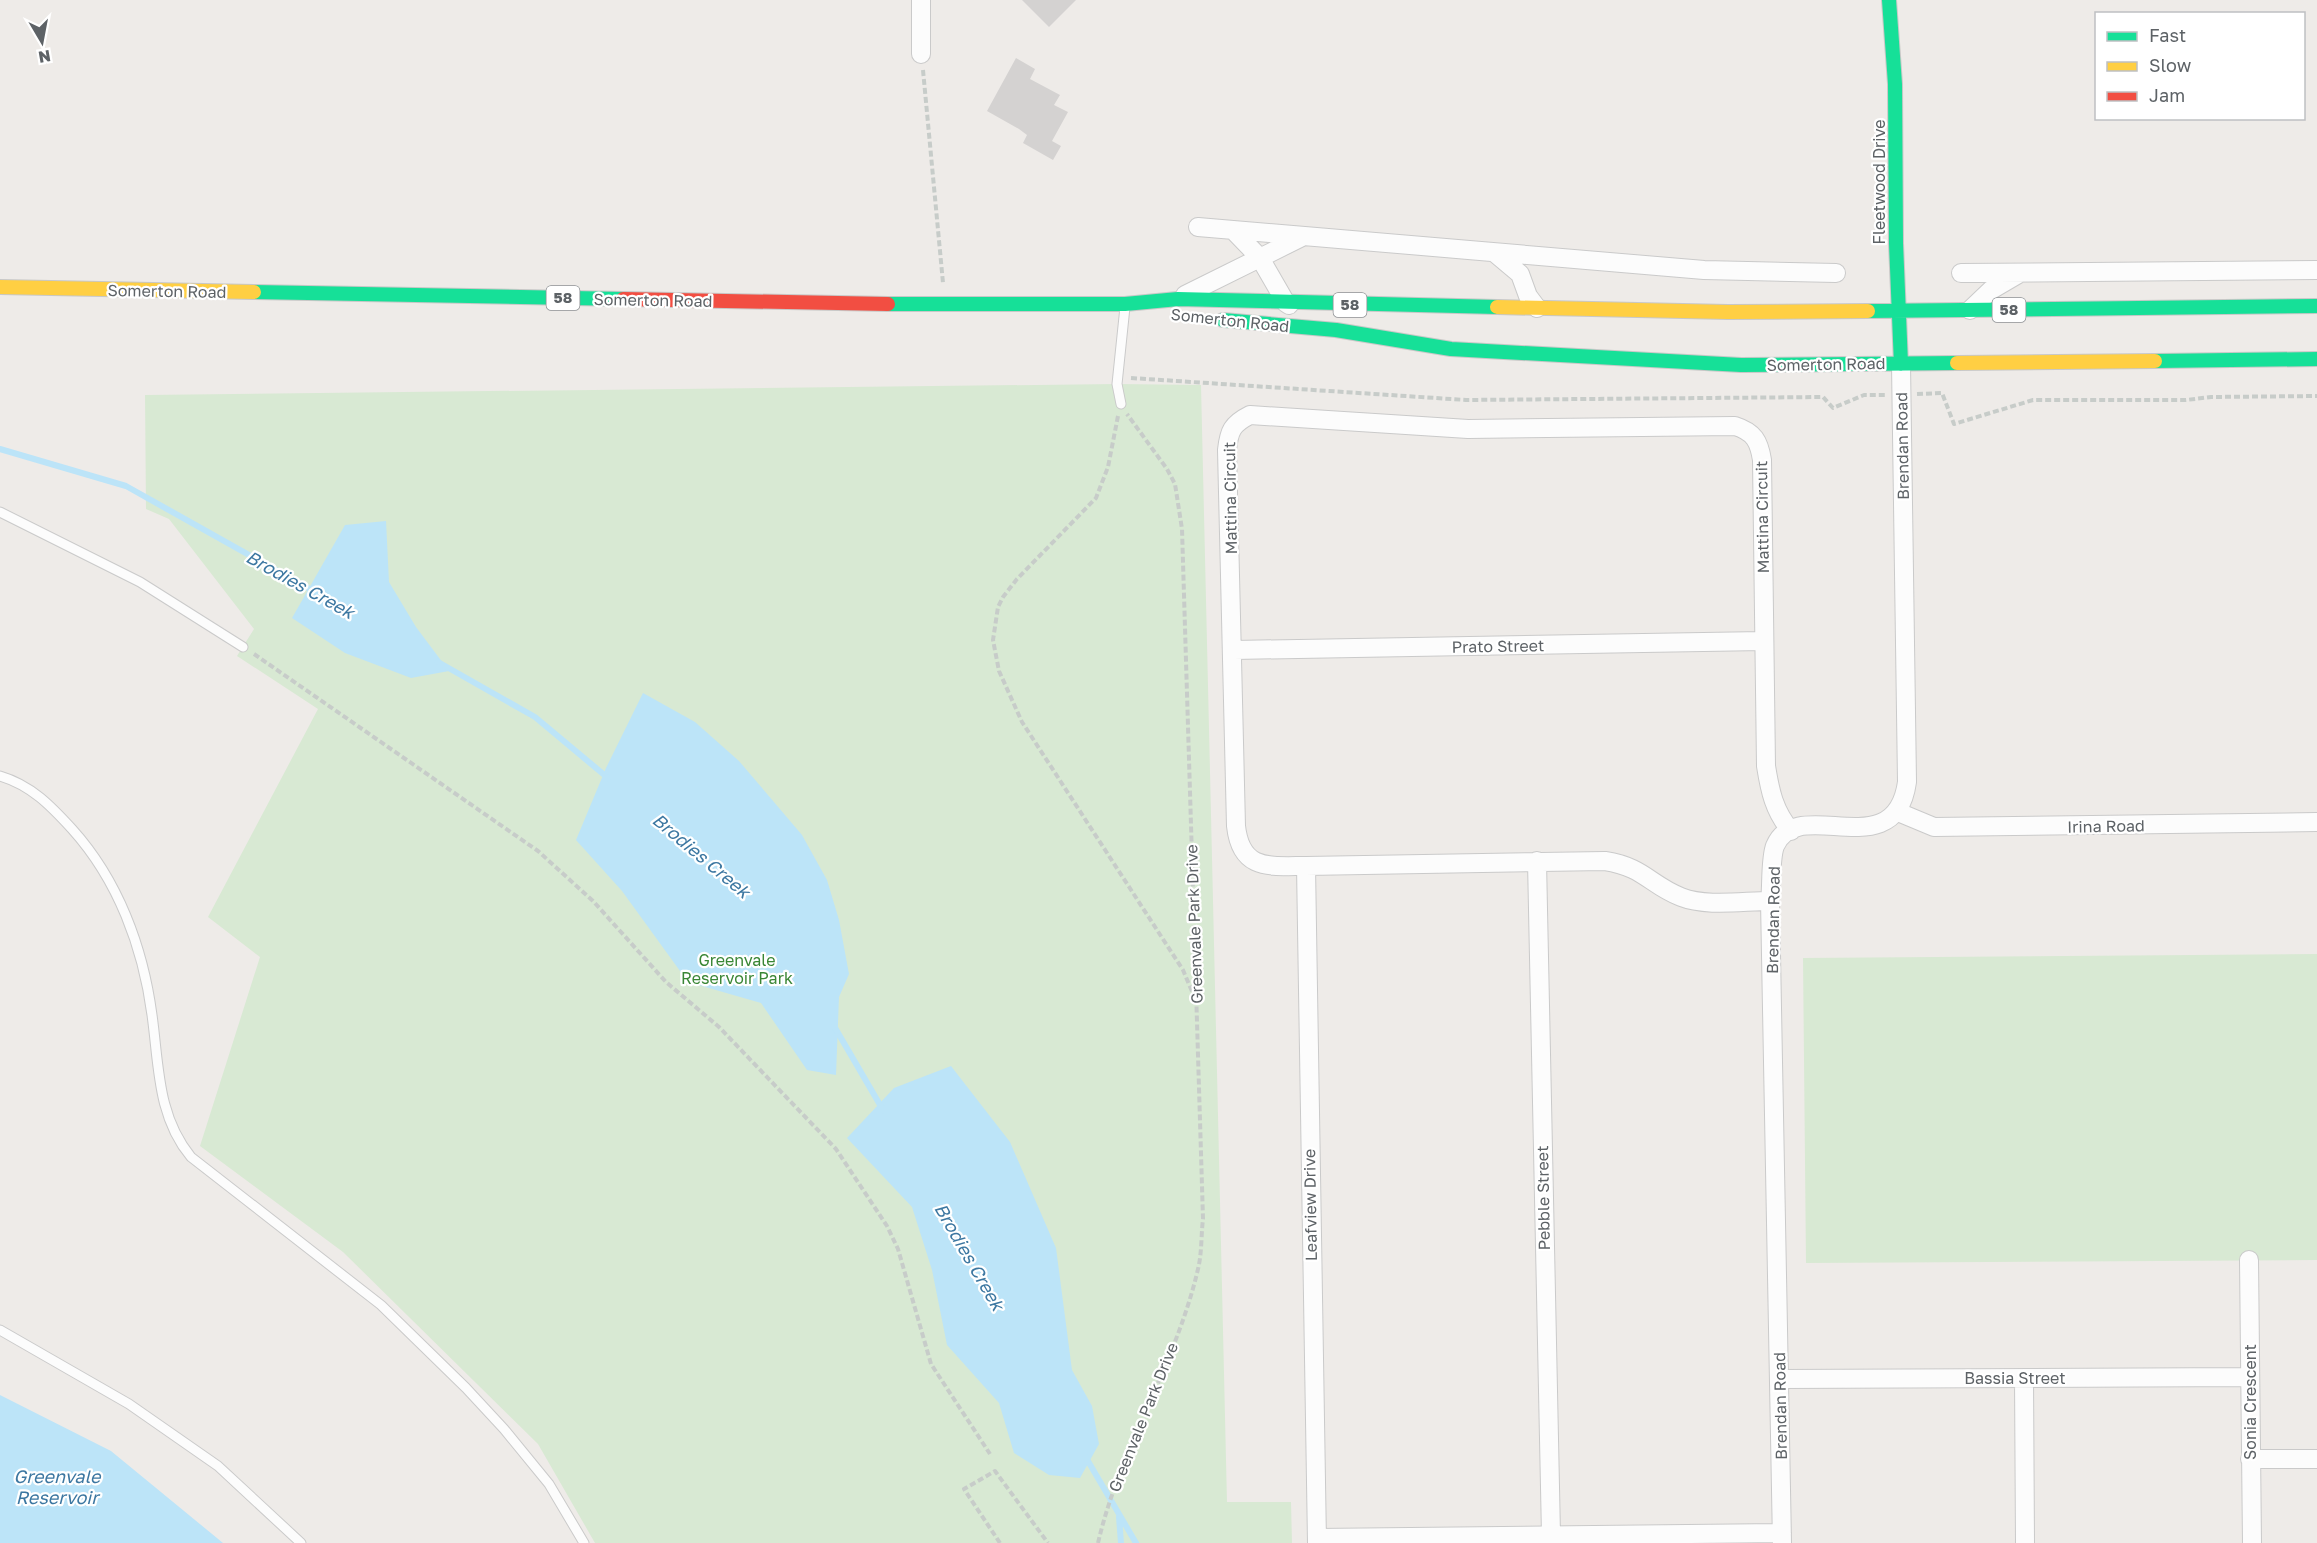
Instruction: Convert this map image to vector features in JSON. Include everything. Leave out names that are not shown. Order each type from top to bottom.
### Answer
[{"type":"main road","name":"Fleetwood Drive","points":[[1889,0],[1894,59],[1896,273],[1900,311],[1901,364]]},
{"type":"main road","name":"Somerton Road","points":[[0,287],[945,305],[1172,306],[1286,303],[1738,312],[2317,306]]},
{"type":"main road","name":"Somerton Road","points":[[1211,319],[1336,330],[1451,349],[1611,360],[1741,365],[2317,359]]},
{"type":"street","points":[[921,0],[921,54]]},
{"type":"street","points":[[1198,227],[1723,272],[1836,273]]},
{"type":"street","name":"Somerton Road","points":[[1234,231],[1260,258],[1286,303],[1336,330]]},
{"type":"street","name":"Somerton Road","points":[[1172,306],[1303,237]]},
{"type":"street","points":[[1495,253],[1520,274],[1528,296],[1537,308]]},
{"type":"street","points":[[1961,273],[2317,270]]},
{"type":"street","points":[[1970,310],[1991,290],[2021,272]]},
{"type":"street","name":"Brendan Road","points":[[1898,812],[1905,800],[1908,782],[1901,364]]},
{"type":"street","name":"Mattina Circuit","points":[[1770,901],[1703,901],[1681,897],[1642,872],[1624,864],[1605,861],[1265,866],[1250,859],[1238,844],[1227,450],[1229,431],[1236,422],[1250,415],[1468,429],[1735,426],[1749,430],[1760,447],[1761,460],[1766,766],[1773,804],[1780,819],[1791,831]]},
{"type":"street","name":"Prato Street","points":[[1234,650],[1763,641]]},
{"type":"street","points":[[1791,831],[1808,826],[1885,823],[1898,812]]},
{"type":"street","name":"Irina Road","points":[[1898,812],[1934,827],[2317,822]]},
{"type":"street","name":"Brendan Road","points":[[1782,1538],[1770,901],[1775,846],[1791,831]]},
{"type":"street","name":"Pebble Street","points":[[1537,861],[1551,1535]]},
{"type":"street","name":"Leafview Drive","points":[[1306,866],[1317,1540]]},
{"type":"street","name":"Sonia Crescent","points":[[2249,1260],[2252,1543]]},
{"type":"street","name":"Bassia Street","points":[[1780,1379],[2250,1377]]},
{"type":"street","points":[[2024,1378],[2025,1543]]},
{"type":"street","points":[[2250,1460],[2317,1459]]},
{"type":"street","points":[[1317,1540],[1551,1535],[1782,1538]]},
{"type":"lane","points":[[1120,404],[1118,377],[1125,304]]},
{"type":"lane","points":[[0,512],[140,582],[243,646]]},
{"type":"lane","points":[[0,776],[34,791],[52,807],[92,851],[108,874],[123,907],[139,957],[152,1012],[161,1093],[177,1140],[191,1157],[381,1305],[466,1388],[504,1429],[549,1484],[584,1543]]},
{"type":"lane","points":[[0,1330],[138,1410],[218,1466],[301,1543]]},
{"type":"path","points":[[921,54],[945,305]]},
{"type":"path","points":[[1118,377],[1466,400],[1823,397],[1833,408],[1864,395],[1942,393],[1954,424],[2033,400],[2186,400],[2317,396]]},
{"type":"path","points":[[1120,404],[1108,466],[1096,498],[1017,579],[1003,597],[998,607],[993,640],[999,671],[1022,722],[1183,970],[1197,1005]]},
{"type":"path","name":"Greenvale Park Drive","points":[[1098,1543],[1104,1514],[1185,1314],[1199,1266],[1203,1219],[1186,608],[1180,507],[1175,484],[1167,469],[1147,445],[1120,404]]},
{"type":"path","points":[[243,646],[538,851],[593,901],[666,982],[719,1027],[836,1149],[887,1226],[898,1248],[931,1364],[990,1454]]},
{"type":"path","points":[[1000,1543],[964,1489],[995,1471],[1048,1543]]},
{"type":"green space","name":"Greenvale Reservoir Park","points":[[1201,385],[1227,1502],[1291,1502],[1292,1543],[595,1543],[538,1444],[343,1252],[200,1146],[260,957],[208,917],[318,709],[237,656],[254,629],[169,519],[146,509],[145,395]]},
{"type":"green space","points":[[2317,954],[2317,1260],[1806,1263],[1803,958]]},
{"type":"water","points":[[386,521],[389,582],[416,627],[449,671],[411,678],[345,653],[292,618],[345,525]]},
{"type":"water","points":[[643,693],[695,722],[739,761],[802,835],[827,880],[839,920],[849,974],[839,997],[836,1075],[807,1070],[761,1003],[688,982],[622,891],[576,840],[606,768]]},
{"type":"water","points":[[951,1066],[1010,1142],[1056,1248],[1072,1370],[1092,1406],[1099,1444],[1080,1478],[1049,1475],[1014,1453],[999,1403],[947,1345],[932,1270],[912,1207],[847,1138],[894,1088]]},
{"type":"water","name":"Greenvale Reservoir","points":[[0,1395],[111,1451],[223,1543],[0,1543]]},
{"type":"building","points":[[1022,0],[1076,0],[1049,27]]},
{"type":"building","points":[[1016,58],[1035,69],[1030,79],[1060,95],[1054,105],[1068,112],[1052,141],[1061,146],[1053,160],[1023,143],[1027,135],[1019,129],[987,111]]},
{"type":"waterway","name":"Brodies Creek","points":[[0,449],[126,486],[315,592]]},
{"type":"waterway","name":"Brodies Creek","points":[[438,662],[535,717],[608,778]]},
{"type":"waterway","name":"Brodies Creek","points":[[834,1026],[883,1110]]},
{"type":"waterway","name":"Brodies Creek","points":[[1085,1456],[1136,1543]]},
{"type":"waterway","points":[[1119,1517],[1121,1543]]},
{"type":"traffic: fast","points":[[1889,0],[1895,84],[1896,243],[1901,364]]},
{"type":"traffic: fast","points":[[254,292],[623,299]]},
{"type":"traffic: fast","points":[[888,304],[1125,304],[1178,299],[1497,307]]},
{"type":"traffic: fast","points":[[1868,311],[2317,306]]},
{"type":"traffic: fast","points":[[1223,320],[1336,330],[1451,349],[1741,365],[1957,363]]},
{"type":"traffic: fast","points":[[2155,361],[2317,359]]},
{"type":"traffic: slow","points":[[0,287],[254,292]]},
{"type":"traffic: slow","points":[[1497,307],[1728,312],[1868,311]]},
{"type":"traffic: slow","points":[[1957,363],[2155,361]]},
{"type":"traffic: jam","points":[[623,299],[888,304]]}]
